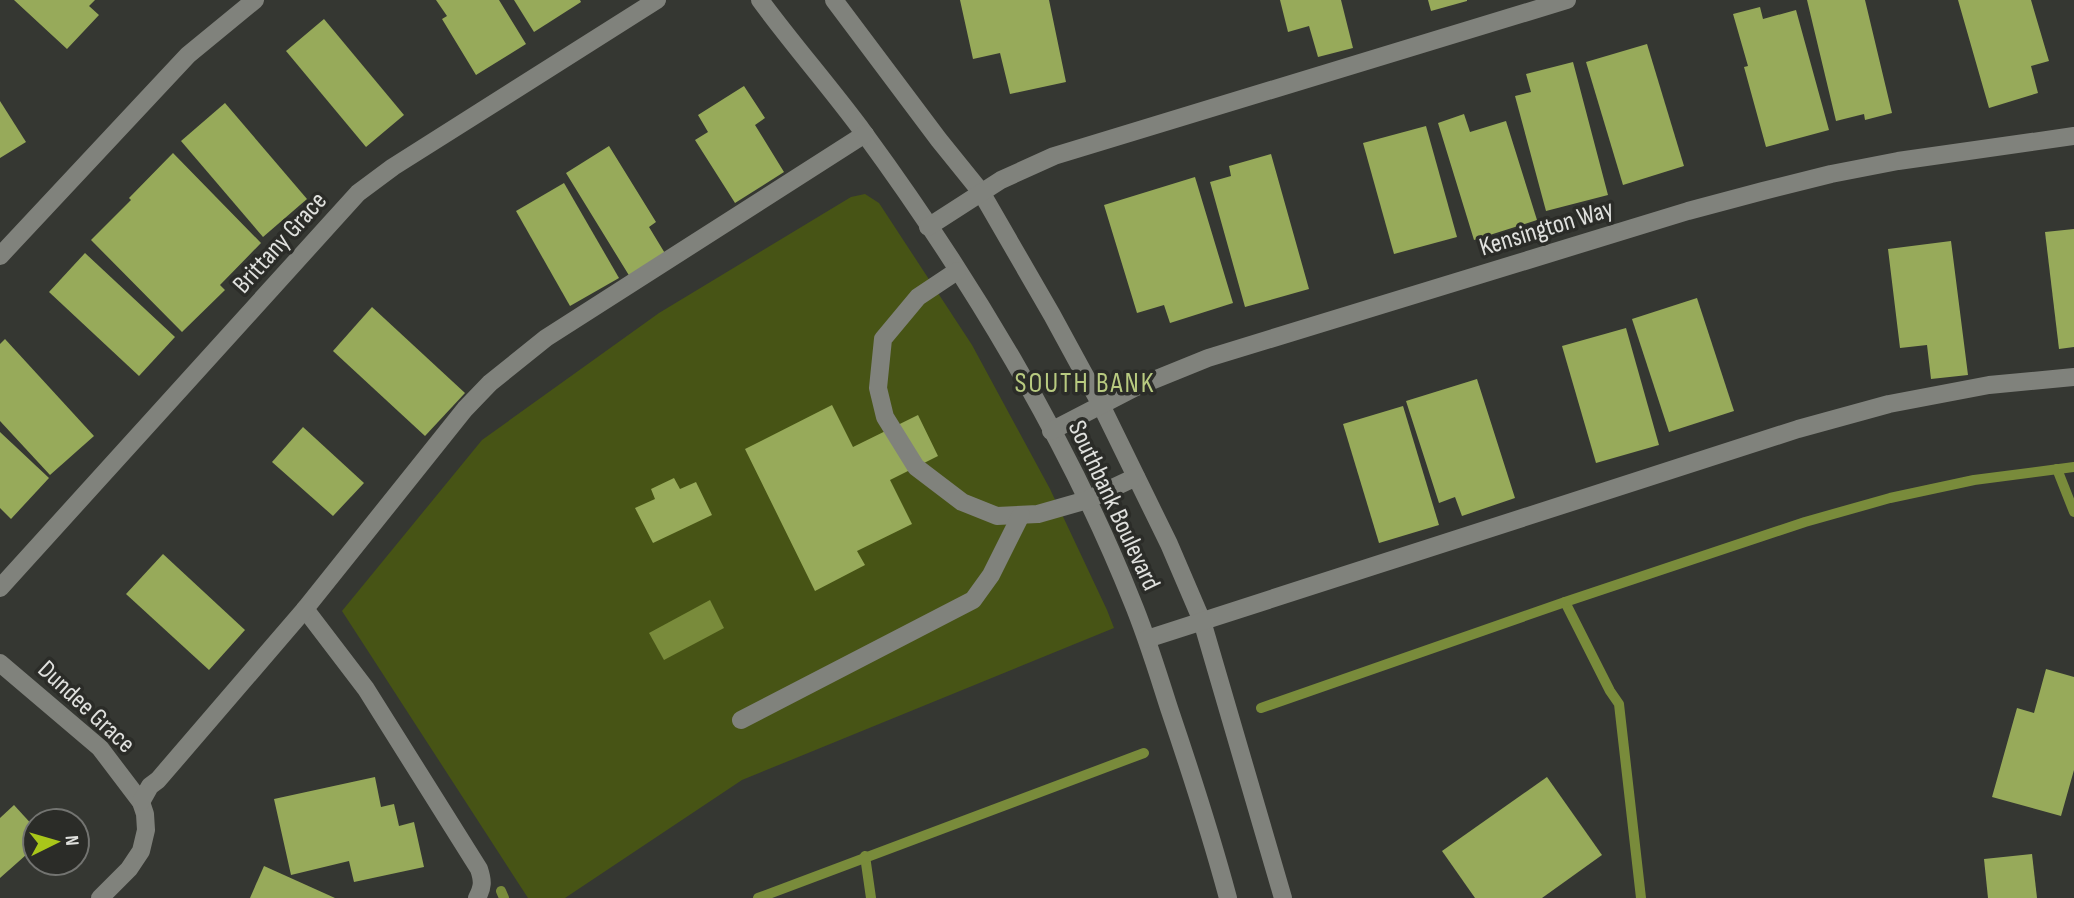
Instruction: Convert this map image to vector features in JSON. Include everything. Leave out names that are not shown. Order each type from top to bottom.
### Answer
[{"type":"street","points":[[0,256],[188,55],[255,0]]},
{"type":"street","name":"Brittany Grace","points":[[0,587],[358,193],[393,167],[657,0]]},
{"type":"street","name":"Southbank Boulevard","points":[[760,0],[865,134],[957,271],[1012,359],[1087,500],[1147,639],[1198,789],[1228,898]]},
{"type":"street","name":"Southbank Boulevard","points":[[834,0],[981,192],[1101,405],[1202,621],[1283,898]]},
{"type":"street","points":[[928,227],[981,192],[1026,167],[1054,156],[1567,0]]},
{"type":"street","points":[[141,802],[150,786],[205,727],[305,609],[465,409],[516,360],[546,338],[865,134]]},
{"type":"street","name":"Kensington Way","points":[[1051,431],[1134,388],[1208,358],[1688,211],[1845,171],[1969,149],[2074,136]]},
{"type":"street","points":[[957,271],[918,296],[883,339],[878,387],[885,417],[916,467],[962,502],[997,516],[1038,514],[1087,500],[1136,477]]},
{"type":"street","points":[[1147,639],[1798,429],[1889,404],[1977,388],[2074,377]]},
{"type":"street","points":[[741,720],[973,600],[992,575],[1021,514]]},
{"type":"street","points":[[305,609],[366,689],[480,869],[483,880],[477,898]]},
{"type":"street","name":"Dundee Grace","points":[[0,663],[100,748],[141,802],[146,830],[141,851],[129,869],[100,898]]},
{"type":"shaded area","points":[[865,194],[879,203],[972,345],[1050,489],[1114,628],[742,780],[565,898],[528,898],[342,611],[482,440],[659,313],[851,197]]},
{"type":"shaded area","points":[[710,600],[724,628],[664,660],[649,633]]},
{"type":"building","points":[[14,0],[95,0],[89,6],[99,15],[67,49]]},
{"type":"building","points":[[436,0],[499,0],[526,44],[476,75],[442,19],[447,16]]},
{"type":"building","points":[[514,0],[580,0],[581,2],[534,32]]},
{"type":"building","points":[[960,0],[1049,0],[1066,82],[1010,94],[1000,53],[973,59]]},
{"type":"building","points":[[1280,0],[1341,0],[1353,48],[1318,57],[1309,26],[1288,32]]},
{"type":"building","points":[[1428,0],[1467,0],[1467,1],[1431,11]]},
{"type":"building","points":[[1807,0],[1865,0],[1892,113],[1865,120],[1864,114],[1836,121]]},
{"type":"building","points":[[1958,0],[2031,0],[2049,61],[2031,66],[2038,93],[1989,108]]},
{"type":"building","points":[[1760,7],[1763,19],[1796,10],[1829,130],[1766,147],[1733,14]]},
{"type":"building","points":[[324,19],[404,115],[366,147],[286,51]]},
{"type":"building","points":[[1647,44],[1684,166],[1623,185],[1586,62]]},
{"type":"building","points":[[1573,62],[1608,195],[1546,211],[1515,96],[1531,92],[1526,74]]},
{"type":"building","points":[[744,86],[765,118],[755,125],[784,172],[735,203],[695,140],[708,132],[698,115]]},
{"type":"building","points":[[0,101],[26,142],[0,158]]},
{"type":"building","points":[[225,103],[307,199],[263,237],[181,141]]},
{"type":"building","points":[[1464,114],[1470,132],[1506,121],[1537,220],[1474,240],[1438,123]]},
{"type":"building","points":[[1426,126],[1457,237],[1394,254],[1363,143]]},
{"type":"building","points":[[609,146],[656,222],[649,227],[666,255],[630,277],[566,173]]},
{"type":"building","points":[[173,153],[261,243],[220,285],[225,290],[182,332],[91,240]]},
{"type":"building","points":[[1271,154],[1309,289],[1245,307],[1210,182],[1231,176],[1229,166]]},
{"type":"building","points":[[1195,177],[1233,303],[1170,323],[1164,305],[1137,313],[1104,205]]},
{"type":"building","points":[[564,183],[619,278],[570,306],[516,211]]},
{"type":"building","points":[[2074,229],[2074,347],[2059,349],[2045,232]]},
{"type":"building","points":[[1951,241],[1968,375],[1931,379],[1927,345],[1900,348],[1888,249]]},
{"type":"building","points":[[85,253],[175,337],[139,376],[49,292]]},
{"type":"building","points":[[1697,298],[1734,411],[1669,432],[1632,319]]},
{"type":"building","points":[[372,307],[465,393],[425,436],[333,351]]},
{"type":"building","points":[[1626,328],[1659,445],[1596,463],[1562,346]]},
{"type":"building","points":[[5,339],[94,436],[50,475],[0,421],[0,344]]},
{"type":"building","points":[[1477,379],[1515,498],[1462,516],[1455,497],[1439,503],[1406,401]]},
{"type":"building","points":[[832,405],[853,447],[918,415],[938,456],[890,480],[912,524],[857,551],[865,565],[815,591],[745,449]]},
{"type":"building","points":[[1403,406],[1439,525],[1379,543],[1343,424]]},
{"type":"building","points":[[303,427],[364,483],[333,516],[272,462]]},
{"type":"building","points":[[0,432],[49,478],[11,519],[0,508]]},
{"type":"building","points":[[674,478],[680,489],[696,482],[712,515],[653,543],[635,508],[655,499],[651,489]]},
{"type":"building","points":[[163,554],[245,630],[209,670],[126,594]]},
{"type":"building","points":[[2046,669],[2074,677],[2074,770],[2061,816],[1992,797],[2017,708],[2034,713]]},
{"type":"building","points":[[375,777],[381,807],[394,804],[399,826],[414,822],[424,867],[354,882],[349,861],[291,875],[274,799]]},
{"type":"building","points":[[1547,777],[1602,855],[1542,898],[1475,898],[1442,851]]},
{"type":"building","points":[[14,805],[21,813],[21,859],[0,878],[0,818]]},
{"type":"building","points":[[2032,854],[2037,898],[1988,898],[1984,859]]},
{"type":"building","points":[[264,866],[335,898],[250,898]]},
{"type":"waterway","points":[[1261,708],[1805,522],[1890,498],[1974,480],[2074,467]]},
{"type":"waterway","points":[[2057,469],[2074,512]]},
{"type":"waterway","points":[[1565,602],[1619,704],[1641,898]]},
{"type":"waterway","points":[[758,898],[1144,753]]},
{"type":"waterway","points":[[865,856],[871,898]]},
{"type":"waterway","points":[[501,891],[504,898]]},
{"type":"district","name":"SOUTH BANK","points":[[1085,382]]}]
